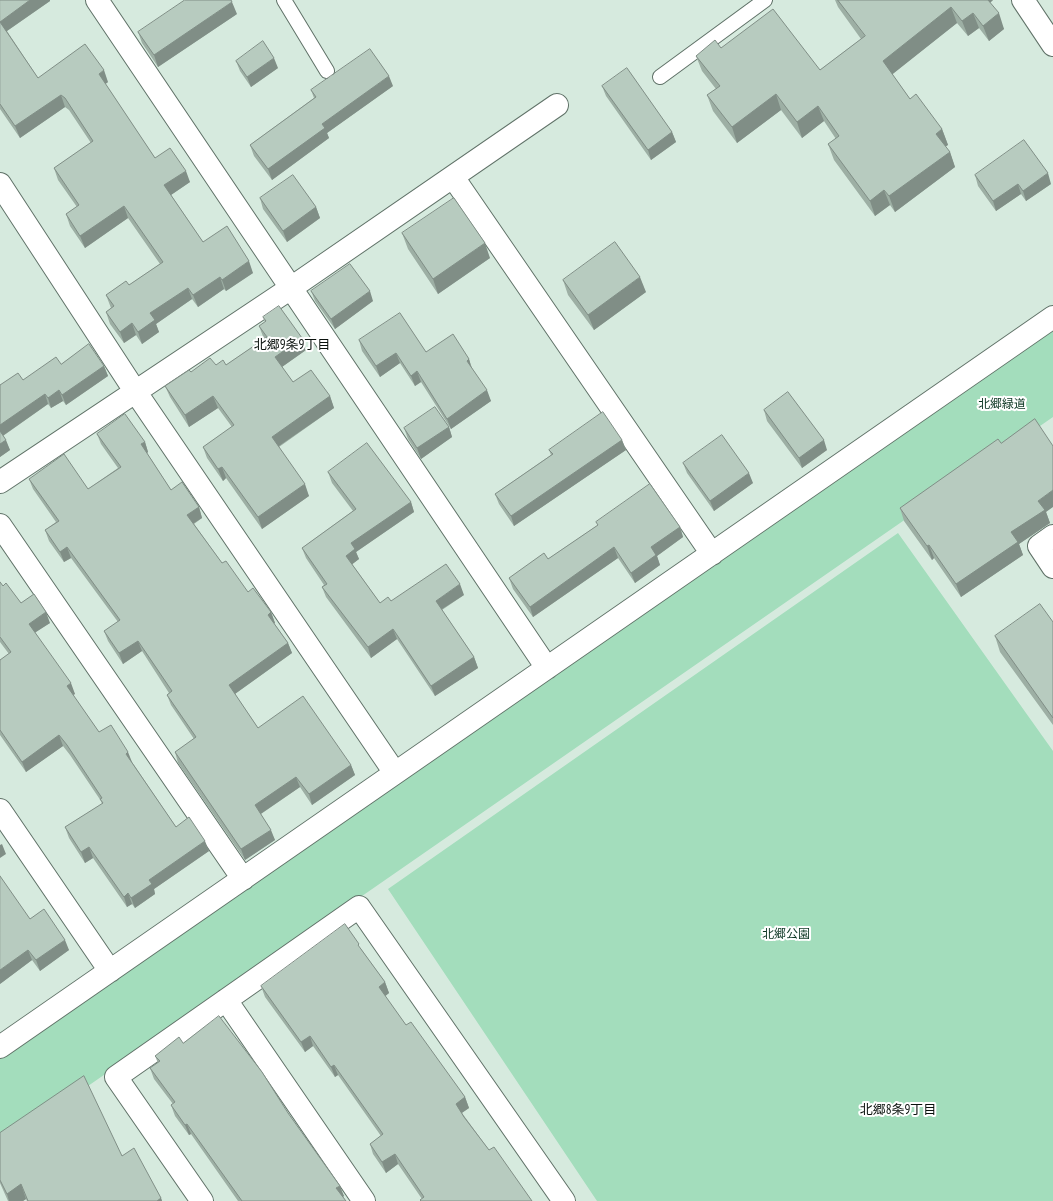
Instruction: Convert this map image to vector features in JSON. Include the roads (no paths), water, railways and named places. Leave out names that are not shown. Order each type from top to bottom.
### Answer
[{"type":"street","points":[[97,0],[547,668]]},
{"type":"street","points":[[1022,0],[1053,45]]},
{"type":"street","points":[[0,482],[290,288],[557,104]]},
{"type":"street","points":[[453,177],[712,554]]},
{"type":"street","points":[[0,184],[135,391],[395,773]]},
{"type":"street","points":[[0,1047],[1053,317]]},
{"type":"street","points":[[0,525],[243,879]]},
{"type":"street","points":[[1053,536],[1039,546],[1053,567]]},
{"type":"street","points":[[0,810],[110,971]]},
{"type":"street","points":[[202,1201],[116,1077],[359,907],[564,1201]]},
{"type":"street","points":[[226,1000],[364,1201]]},
{"type":"lane","points":[[284,0],[327,71]]},
{"type":"lane","points":[[660,77],[764,0]]},
{"type":"district","name":"北郷9条9丁目","points":[[292,345]]},
{"type":"district","name":"北郷8条9丁目","points":[[898,1110]]},
{"type":"park label","name":"北郷緑道","points":[[1002,405]]},
{"type":"park label","name":"北郷公園","points":[[786,935]]}]
